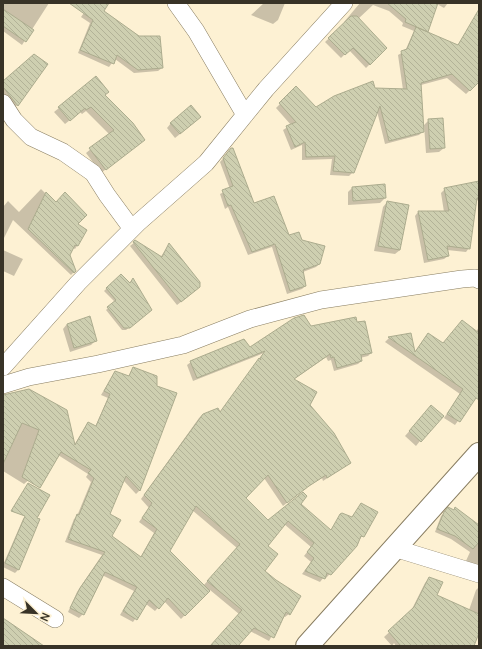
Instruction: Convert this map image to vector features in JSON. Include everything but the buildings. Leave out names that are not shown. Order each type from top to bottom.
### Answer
[{"type":"street","points":[[176,3],[196,31],[245,115]]},
{"type":"street","points":[[3,367],[78,282],[132,229],[206,163],[245,115],[344,3]]},
{"type":"street","points":[[3,103],[14,120],[31,137],[63,152],[93,173],[132,229]]},
{"type":"street","points":[[3,385],[29,377],[183,345],[250,319],[321,300],[478,275]]},
{"type":"street","points":[[307,646],[479,454]]},
{"type":"street","points":[[394,548],[479,574]]},
{"type":"street","points":[[3,587],[55,619]]}]
